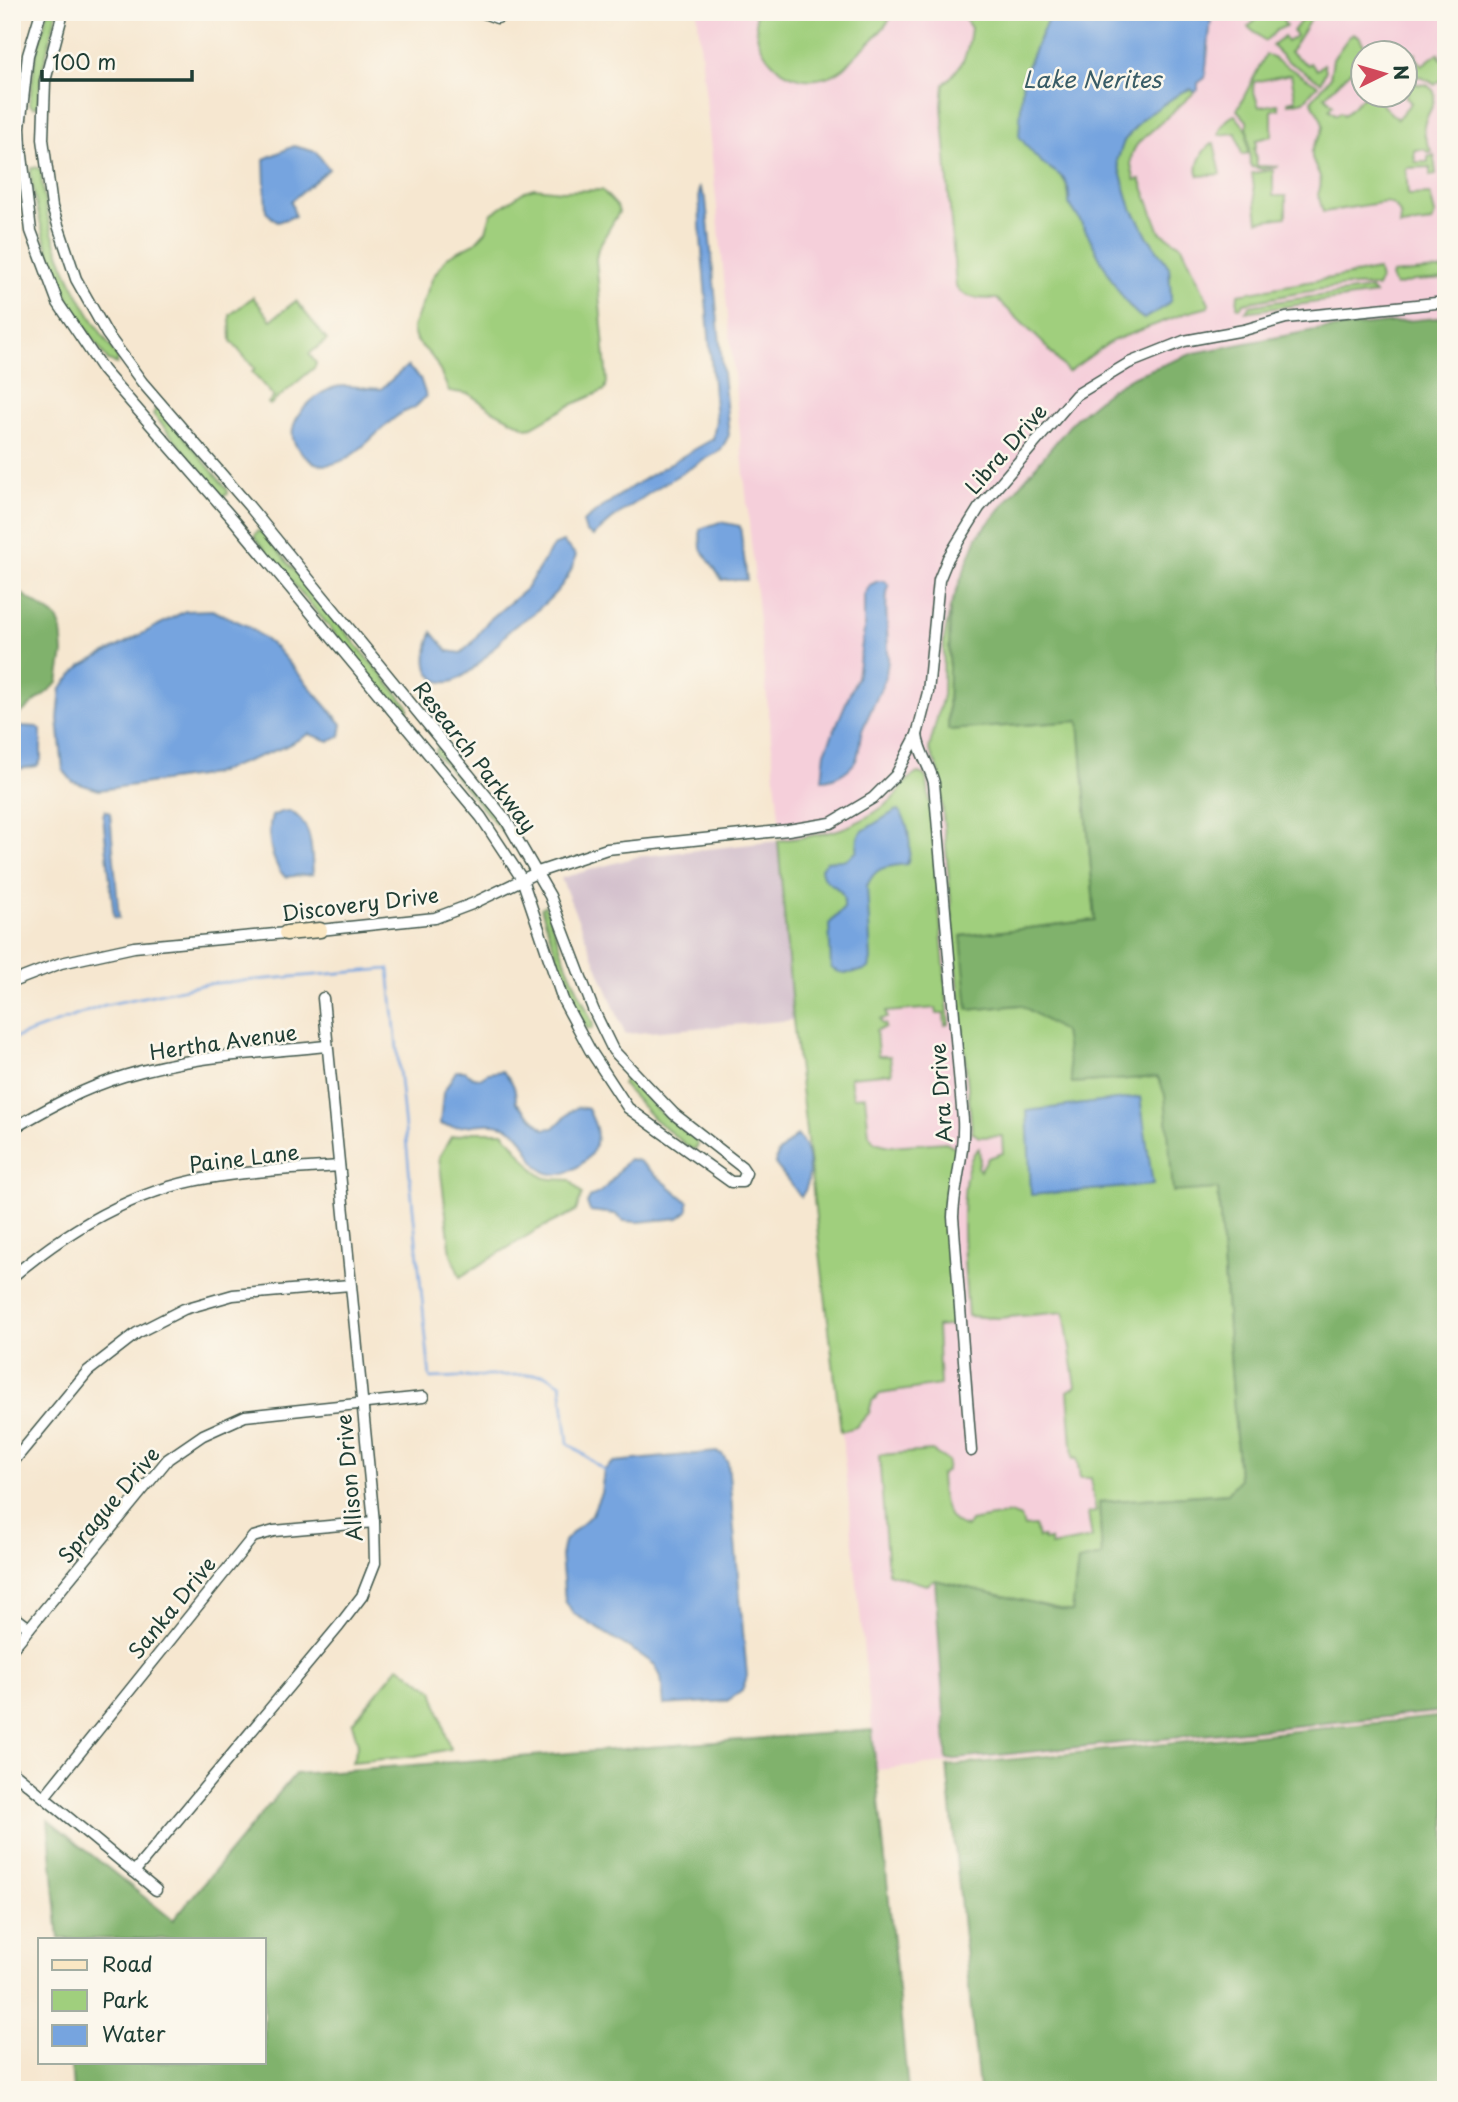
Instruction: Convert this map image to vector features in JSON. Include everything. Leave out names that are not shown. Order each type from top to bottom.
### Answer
[{"type":"street","name":"Research Parkway","points":[[41,12],[28,55],[20,127],[21,147],[31,231],[58,303],[103,370],[233,519],[481,817],[522,879],[563,1000],[590,1050],[628,1108],[731,1182],[742,1182],[746,1173],[742,1167],[674,1115],[613,1050],[593,1009],[550,896],[506,820],[265,526],[142,382],[107,334],[76,279],[52,207],[43,139],[45,80],[64,12]]},
{"type":"street","points":[[481,12],[497,18],[512,12]]},
{"type":"street","points":[[20,127],[43,139]]},
{"type":"street","points":[[21,147],[43,139]]},
{"type":"street","name":"Libra Drive","points":[[788,830],[831,823],[873,798],[896,775],[918,735],[928,692],[939,580],[948,558],[979,508],[1076,395],[1129,363],[1184,341],[1244,330],[1286,318],[1446,302]]},
{"type":"street","name":"Ara Drive","points":[[918,735],[922,755],[931,769],[934,783],[963,1120],[963,1148],[953,1196],[953,1217],[971,1451]]},
{"type":"street","name":"Discovery Drive","points":[[12,982],[61,963],[134,947],[436,918],[538,872],[607,849],[788,830]]},
{"type":"street","name":"Allison Drive","points":[[134,1872],[339,1626],[362,1596],[375,1563],[374,1522],[323,998]]},
{"type":"street","name":"Hertha Avenue","points":[[12,1129],[55,1103],[123,1076],[172,1064],[326,1046]]},
{"type":"street","name":"Paine Lane","points":[[12,1277],[66,1234],[125,1202],[176,1185],[219,1176],[339,1166]]},
{"type":"street","points":[[12,1463],[88,1371],[137,1333],[184,1309],[233,1295],[350,1285]]},
{"type":"street","name":"Sprague Drive","points":[[12,1648],[169,1459],[203,1435],[245,1416],[423,1397]]},
{"type":"street","name":"Sanka Drive","points":[[44,1797],[253,1537],[274,1531],[374,1522]]},
{"type":"street","points":[[12,1615],[29,1628]]},
{"type":"street","points":[[12,1771],[156,1890]]},
{"type":"shaded area","points":[[697,12],[1446,12],[1446,1714],[876,1770]]},
{"type":"shaded area","points":[[778,841],[793,1020],[625,1034],[561,878],[636,857]]},
{"type":"green space","points":[[48,12],[57,12],[41,75],[38,105],[34,108],[29,104],[36,55]]},
{"type":"green space","points":[[755,12],[894,12],[881,31],[844,68],[818,79],[806,79],[782,71],[772,63],[758,39]]},
{"type":"green space","points":[[960,12],[1051,12],[1023,76],[1040,161],[1062,177],[1068,188],[1069,204],[1082,219],[1099,256],[1171,300],[1169,267],[1130,205],[1117,161],[1124,141],[1142,119],[1182,91],[1191,89],[1195,92],[1139,142],[1133,151],[1131,165],[1135,180],[1140,179],[1160,232],[1182,246],[1209,307],[1112,341],[1068,372],[1042,342],[997,299],[969,297],[956,287],[942,105],[944,84],[961,65],[968,45],[971,28]]},
{"type":"green space","points":[[1265,12],[1292,12],[1283,21],[1286,26],[1265,41],[1248,27]]},
{"type":"green space","points":[[1308,12],[1315,12],[1290,52],[1317,70],[1324,64],[1326,70],[1321,82],[1286,60],[1272,46],[1284,36],[1287,42],[1296,36],[1293,31]]},
{"type":"green space","points":[[1353,34],[1360,38],[1350,38],[1350,72],[1325,96],[1333,105],[1329,109],[1336,115],[1340,112],[1344,115],[1351,108],[1386,108],[1397,119],[1407,108],[1420,108],[1420,84],[1427,85],[1434,91],[1434,99],[1424,124],[1426,141],[1432,152],[1425,149],[1414,150],[1415,162],[1428,162],[1428,157],[1434,155],[1436,175],[1430,176],[1430,167],[1406,168],[1408,195],[1430,194],[1435,214],[1432,222],[1400,226],[1398,211],[1386,202],[1323,212],[1318,194],[1321,182],[1312,153],[1323,126],[1312,100],[1330,78],[1333,59]]},
{"type":"green space","points":[[1438,53],[1441,59],[1446,56],[1446,75],[1435,85],[1420,78],[1420,62],[1422,65]]},
{"type":"green space","points":[[1266,54],[1318,85],[1304,101],[1288,104],[1296,100],[1291,74],[1254,82],[1253,89],[1259,107],[1278,104],[1279,109],[1272,110],[1272,136],[1256,140],[1254,148],[1257,166],[1279,166],[1262,169],[1252,167],[1250,163],[1247,121],[1237,110]]},
{"type":"green space","points":[[1235,115],[1247,130],[1248,153],[1242,155],[1236,133],[1219,135],[1224,123]]},
{"type":"green space","points":[[1214,143],[1221,174],[1199,176],[1200,157],[1206,148]]},
{"type":"green space","points":[[32,168],[41,170],[49,222],[66,270],[90,315],[118,358],[117,364],[108,361],[76,314],[60,282],[36,205],[30,173]]},
{"type":"green space","points":[[1273,170],[1273,196],[1286,196],[1286,217],[1258,221],[1252,173]]},
{"type":"green space","points":[[534,188],[561,191],[602,190],[619,212],[598,248],[596,259],[607,382],[605,390],[527,428],[469,394],[449,391],[434,360],[417,341],[413,327],[433,277],[447,257],[475,243],[486,231],[491,214]]},
{"type":"green space","points":[[1446,269],[1446,279],[1414,281],[1395,286],[1391,277],[1392,274]]},
{"type":"green space","points":[[1378,270],[1380,281],[1377,288],[1333,288],[1244,303],[1240,308],[1237,306],[1238,294]]},
{"type":"green space","points":[[1370,289],[1375,294],[1245,312],[1250,306]]},
{"type":"green space","points":[[253,297],[271,320],[296,301],[327,340],[309,354],[316,363],[315,367],[270,405],[268,403],[274,397],[252,372],[255,369],[231,341],[230,315]]},
{"type":"green space","points":[[1446,317],[1446,1711],[947,1760],[935,1580],[1072,1612],[1078,1561],[1102,1556],[1099,1502],[1228,1493],[1239,1479],[1218,1189],[1173,1192],[1165,1095],[1158,1077],[1072,1083],[1064,1032],[1021,1005],[968,1010],[961,936],[1095,920],[1079,721],[948,730],[950,608],[977,537],[1075,419],[1110,390],[1134,376],[1194,353],[1315,330]]},
{"type":"green space","points":[[156,408],[161,409],[227,489],[228,494],[221,495],[153,414]]},
{"type":"green space","points":[[258,531],[262,532],[408,706],[408,710],[401,713],[255,538]]},
{"type":"green space","points":[[12,587],[57,618],[61,628],[63,653],[58,683],[12,718]]},
{"type":"green space","points":[[950,608],[948,730],[1079,721],[1095,920],[962,936],[968,1010],[1021,1005],[1065,1032],[1072,1083],[1157,1077],[1218,1189],[1239,1479],[1228,1493],[1099,1502],[1102,1556],[1078,1562],[1072,1612],[935,1580],[926,1585],[888,1573],[879,1455],[932,1451],[948,1461],[947,1470],[940,1476],[943,1500],[949,1515],[959,1525],[967,1527],[970,1521],[1010,1514],[1021,1518],[1024,1527],[1035,1526],[1038,1538],[1050,1540],[1051,1546],[1092,1538],[1088,1513],[1096,1512],[1090,1478],[1080,1478],[1077,1458],[1073,1459],[1068,1391],[1076,1386],[1064,1312],[998,1318],[968,1316],[963,1227],[966,1177],[971,1159],[979,1148],[980,1171],[988,1158],[1003,1153],[1002,1136],[979,1137],[972,1132],[939,771],[929,749],[943,695],[944,640]]},
{"type":"green space","points":[[437,748],[442,748],[507,826],[516,847],[435,753]]},
{"type":"green space","points":[[918,773],[924,775],[927,780],[949,1024],[945,1025],[944,1014],[937,1014],[936,1008],[886,1012],[887,1018],[880,1019],[885,1028],[876,1030],[878,1056],[890,1056],[892,1073],[850,1077],[853,1097],[865,1096],[869,1134],[874,1142],[890,1146],[946,1142],[956,1148],[951,1193],[950,1258],[956,1325],[937,1327],[940,1385],[880,1394],[872,1401],[869,1413],[856,1427],[841,1432],[793,1020],[778,841],[848,827],[887,804],[909,779]]},
{"type":"green space","points":[[545,905],[568,968],[593,1024],[592,1029],[587,1029],[572,1001],[541,908]]},
{"type":"green space","points":[[625,1078],[630,1080],[655,1108],[696,1140],[698,1146],[691,1149],[654,1119],[622,1084]]},
{"type":"green space","points":[[473,1132],[503,1132],[541,1176],[570,1180],[582,1194],[576,1211],[537,1230],[460,1277],[451,1254],[439,1157],[451,1137]]},
{"type":"green space","points":[[399,1666],[433,1690],[450,1749],[415,1756],[352,1762],[358,1744],[352,1723]]},
{"type":"green space","points":[[1446,1716],[1446,2090],[979,2090],[947,1766]]},
{"type":"green space","points":[[872,1730],[908,2090],[73,2090],[71,2064],[266,2064],[266,1938],[59,1938],[48,1820],[173,1920],[295,1774]]},
{"type":"water","name":"Lake Nerites","points":[[1051,12],[1194,12],[1198,15],[1202,12],[1211,19],[1205,78],[1198,83],[1198,90],[1182,92],[1142,119],[1124,141],[1117,161],[1130,205],[1169,267],[1171,300],[1144,319],[1133,311],[1123,298],[1069,204],[1065,180],[1044,165],[1019,136],[1023,76]]},
{"type":"water","points":[[294,146],[316,152],[329,169],[291,201],[295,216],[277,222],[266,212],[264,159]]},
{"type":"water","points":[[699,186],[706,200],[729,435],[721,450],[660,486],[616,516],[593,536],[586,532],[583,522],[630,488],[713,439],[716,420]]},
{"type":"water","points":[[407,366],[420,378],[426,396],[416,406],[398,415],[354,453],[335,463],[318,464],[310,460],[295,444],[294,425],[305,407],[314,399],[338,387],[381,389]]},
{"type":"water","points":[[720,522],[740,526],[747,580],[722,580],[701,549],[700,529]]},
{"type":"water","points":[[563,542],[576,555],[570,572],[555,593],[533,614],[513,627],[462,677],[446,683],[433,677],[426,659],[432,632],[448,651],[461,653],[488,621],[526,589],[553,546]]},
{"type":"water","points":[[885,581],[889,586],[886,610],[888,661],[884,680],[862,731],[855,762],[840,775],[822,780],[825,752],[857,677],[864,630],[864,595],[870,585]]},
{"type":"water","points":[[212,610],[248,626],[277,649],[342,724],[340,736],[329,741],[309,734],[284,747],[213,774],[99,790],[73,782],[63,770],[58,719],[61,688],[81,666],[185,611]]},
{"type":"water","points":[[37,727],[41,730],[41,760],[37,766],[12,770],[12,728]]},
{"type":"water","points":[[105,810],[110,813],[119,918],[114,917],[103,816]]},
{"type":"water","points":[[897,810],[907,827],[909,859],[907,864],[878,871],[867,886],[871,959],[869,968],[850,973],[835,971],[831,968],[829,924],[844,908],[844,899],[838,889],[825,880],[821,868],[827,861],[844,860],[852,855],[857,851],[861,832]]},
{"type":"water","points":[[289,811],[297,816],[307,830],[313,874],[285,877],[273,857],[270,832],[272,816]]},
{"type":"water","points":[[456,1071],[465,1071],[480,1078],[488,1073],[502,1071],[513,1085],[516,1102],[544,1129],[554,1128],[578,1107],[588,1109],[597,1132],[591,1153],[571,1171],[554,1174],[545,1172],[538,1166],[521,1138],[511,1129],[496,1124],[455,1127],[440,1124],[443,1093]]},
{"type":"water","points":[[1140,1097],[1153,1185],[1031,1195],[1027,1111]]},
{"type":"water","points":[[797,1135],[805,1148],[809,1165],[805,1191],[801,1197],[775,1164],[778,1153]]},
{"type":"water","points":[[629,1159],[639,1161],[688,1202],[688,1211],[679,1218],[638,1222],[624,1221],[615,1214],[590,1211],[587,1203],[591,1196],[607,1186]]},
{"type":"water","points":[[717,1452],[722,1454],[728,1463],[747,1676],[742,1691],[727,1701],[664,1705],[661,1677],[655,1665],[574,1614],[565,1601],[561,1556],[564,1541],[592,1514],[601,1493],[604,1470],[614,1462]]},
{"type":"waterway","points":[[12,1039],[105,1005],[206,984],[389,969],[430,1378],[545,1374],[561,1384],[568,1443],[604,1470]]}]
